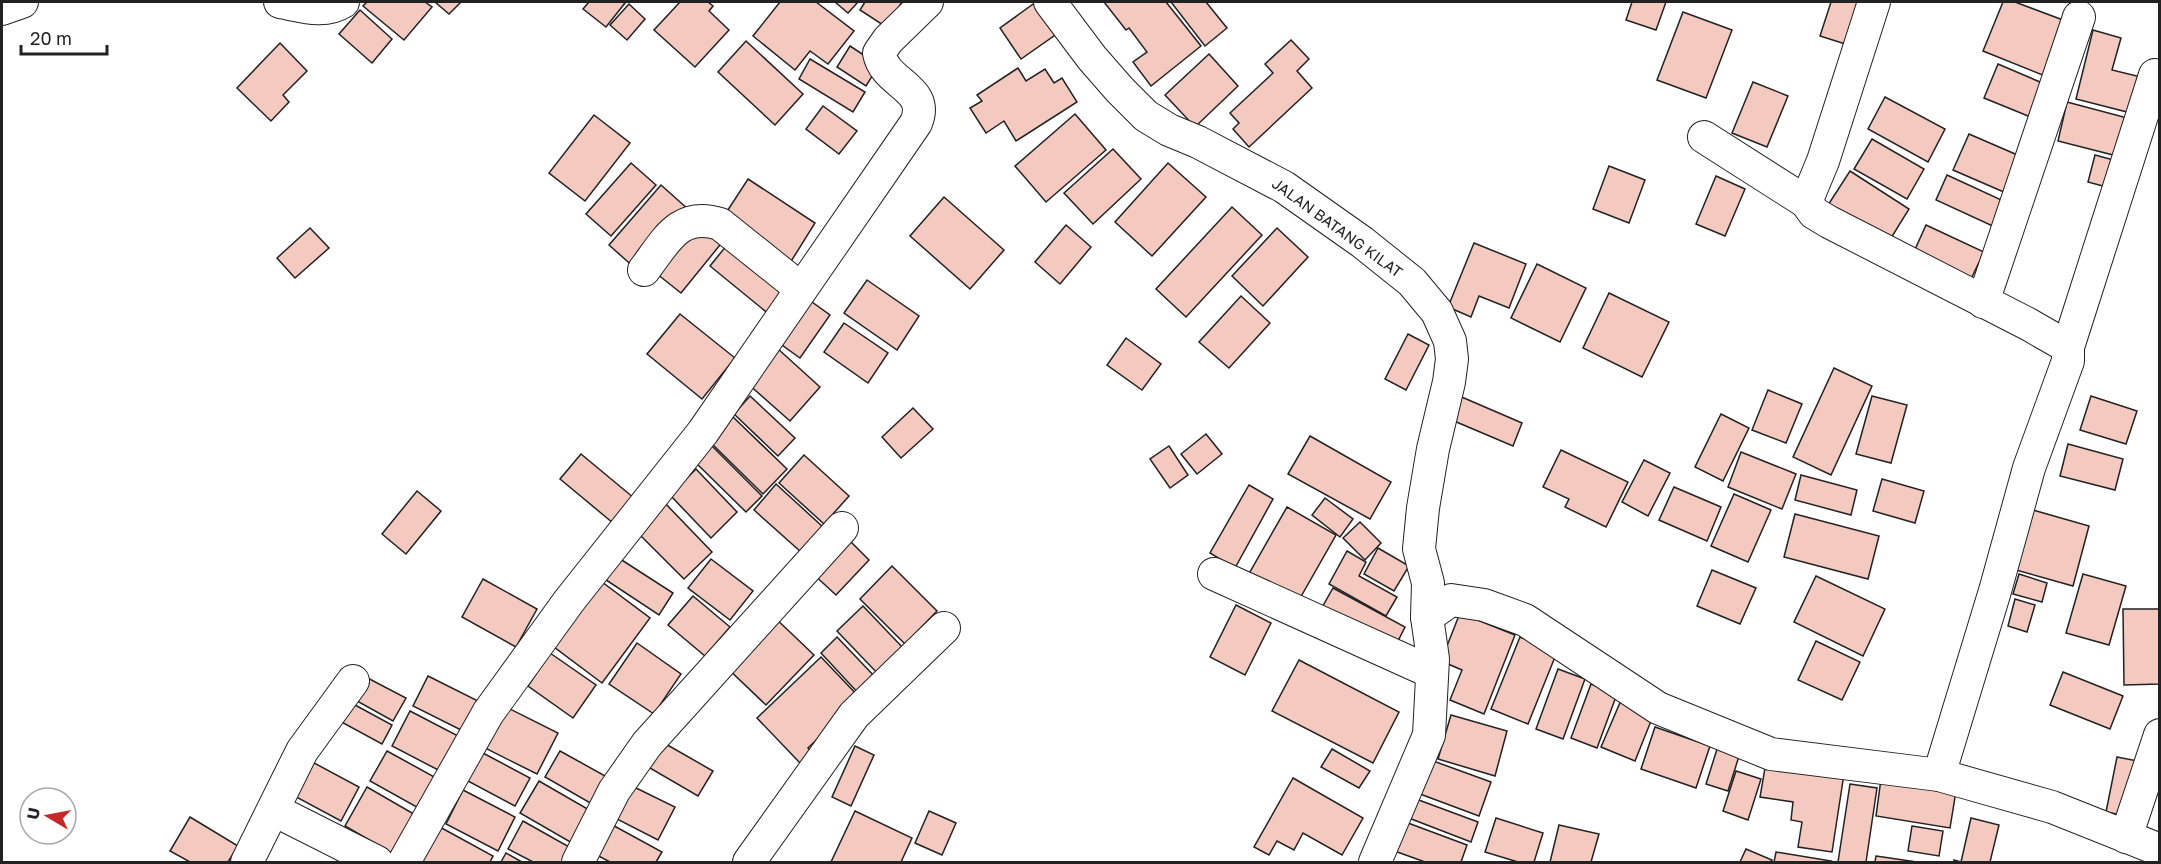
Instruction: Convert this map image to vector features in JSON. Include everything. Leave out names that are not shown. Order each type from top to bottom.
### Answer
[{"type":"street","points":[[2,9],[22,2]]},
{"type":"street","points":[[280,2],[329,9],[343,2]]},
{"type":"street","points":[[404,862],[488,712],[569,601],[703,432],[800,288],[916,123],[920,112],[918,100],[882,65],[879,53],[888,40],[927,2]]},
{"type":"street","name":"JALAN BATANG KILAT","points":[[1050,2],[1092,58],[1146,116],[1169,130],[1198,142],[1284,187],[1362,242],[1412,282],[1437,312],[1450,341],[1452,359],[1449,382],[1433,449],[1419,549],[1428,583],[1426,617],[1433,659],[1429,735],[1383,858]]},
{"type":"street","points":[[1806,202],[1823,162],[1874,2]]},
{"type":"street","points":[[1983,302],[2079,16]]},
{"type":"street","points":[[1939,774],[1995,591],[2029,468],[2068,361],[2068,347],[2155,75]]},
{"type":"street","points":[[1704,137],[1806,202],[1814,213],[1829,222],[2028,324],[2068,347]]},
{"type":"street","points":[[644,270],[677,228],[690,221],[706,220],[720,224],[800,288]]},
{"type":"street","points":[[578,862],[614,791],[647,744],[842,528]]},
{"type":"street","points":[[1214,574],[1431,672]]},
{"type":"street","points":[[1426,617],[1451,600],[1484,605],[1525,620],[1658,708],[1771,754],[1939,774],[2052,807],[2160,850]]},
{"type":"street","points":[[748,862],[854,715],[944,628]]},
{"type":"street","points":[[247,862],[302,751],[353,681]]},
{"type":"street","points":[[2126,837],[2160,735]]},
{"type":"street","points":[[274,810],[377,862]]},
{"type":"building","points":[[367,2],[425,2],[432,7],[404,40],[363,6]]},
{"type":"building","points":[[435,2],[461,2],[449,14]]},
{"type":"building","points":[[589,2],[625,3],[606,27],[583,9]]},
{"type":"building","points":[[680,2],[708,2],[713,6],[709,11],[729,30],[695,67],[654,30]]},
{"type":"building","points":[[780,2],[816,2],[854,31],[828,64],[810,51],[795,70],[753,36]]},
{"type":"building","points":[[835,2],[858,2],[848,13]]},
{"type":"building","points":[[865,2],[902,2],[886,27],[860,10]]},
{"type":"building","points":[[1036,2],[1058,33],[1021,59],[1000,28]]},
{"type":"building","points":[[1104,2],[1166,2],[1201,46],[1151,86],[1133,62],[1147,52],[1129,28],[1126,30]]},
{"type":"building","points":[[1171,2],[1206,2],[1227,28],[1205,46]]},
{"type":"building","points":[[1632,2],[1666,2],[1656,30],[1626,20]]},
{"type":"building","points":[[1831,2],[1873,2],[1858,48],[1820,36]]},
{"type":"building","points":[[2003,2],[2015,2],[2071,23],[2050,78],[1983,51]]},
{"type":"building","points":[[629,4],[645,19],[627,40],[610,25]]},
{"type":"building","points":[[360,10],[392,39],[372,63],[339,34]]},
{"type":"building","points":[[1683,12],[1732,30],[1706,98],[1657,80]]},
{"type":"building","points":[[2093,30],[2121,38],[2112,70],[2141,77],[2131,113],[2076,99]]},
{"type":"building","points":[[1291,40],[1309,59],[1297,71],[1312,88],[1249,147],[1233,129],[1239,123],[1230,113],[1273,73],[1265,64]]},
{"type":"building","points":[[746,41],[803,94],[775,125],[718,72]]},
{"type":"building","points":[[280,43],[307,71],[283,95],[289,102],[271,121],[237,88]]},
{"type":"building","points":[[850,46],[879,65],[866,86],[837,67]]},
{"type":"building","points":[[1209,54],[1238,86],[1195,127],[1165,95]]},
{"type":"building","points":[[810,59],[865,92],[853,112],[799,79]]},
{"type":"building","points":[[1998,64],[2047,85],[2033,118],[1984,98]]},
{"type":"building","points":[[1018,68],[1026,81],[1045,69],[1054,83],[1062,78],[1077,102],[1016,141],[1004,121],[986,133],[970,108],[982,101],[977,95]]},
{"type":"building","points":[[1753,82],[1788,96],[1767,147],[1732,133]]},
{"type":"building","points":[[1885,97],[1945,129],[1928,162],[1868,129]]},
{"type":"building","points":[[2067,102],[2131,119],[2121,157],[2058,141]]},
{"type":"building","points":[[823,106],[857,131],[839,154],[806,129]]},
{"type":"building","points":[[1075,114],[1106,150],[1046,202],[1015,166]]},
{"type":"building","points":[[594,115],[630,143],[585,201],[549,173]]},
{"type":"building","points":[[1969,134],[2029,160],[2013,196],[1953,170]]},
{"type":"building","points":[[1872,139],[1924,169],[1907,199],[1854,169]]},
{"type":"building","points":[[1113,149],[1141,179],[1093,224],[1064,193]]},
{"type":"building","points":[[2095,155],[2121,162],[2114,189],[2088,182]]},
{"type":"building","points":[[631,163],[656,185],[611,236],[586,214]]},
{"type":"building","points":[[1168,163],[1206,197],[1152,256],[1115,222]]},
{"type":"building","points":[[1609,166],[1645,180],[1629,223],[1593,209]]},
{"type":"building","points":[[1850,171],[1909,209],[1888,243],[1828,205]]},
{"type":"building","points":[[1947,175],[2008,203],[1997,228],[1936,200]]},
{"type":"building","points":[[1716,176],[1745,189],[1725,236],[1696,224]]},
{"type":"building","points":[[748,179],[815,223],[790,263],[722,219]]},
{"type":"building","points":[[661,185],[689,210],[636,269],[609,245]]},
{"type":"building","points":[[944,197],[1004,250],[970,289],[910,236]]},
{"type":"building","points":[[1232,207],[1262,235],[1186,317],[1156,289]]},
{"type":"building","points":[[1066,225],[1091,247],[1060,284],[1035,262]]},
{"type":"building","points":[[1926,225],[1984,252],[1970,281],[1913,254]]},
{"type":"building","points":[[689,226],[708,227],[724,240],[681,293],[652,270]]},
{"type":"building","points":[[310,228],[329,248],[295,278],[277,258]]},
{"type":"building","points":[[1277,228],[1308,257],[1263,306],[1232,276]]},
{"type":"building","points":[[1474,243],[1526,264],[1509,308],[1479,296],[1471,317],[1448,307]]},
{"type":"building","points":[[727,245],[787,294],[770,315],[710,266]]},
{"type":"building","points":[[1537,264],[1586,288],[1560,342],[1511,318]]},
{"type":"building","points":[[867,280],[919,316],[897,350],[844,313]]},
{"type":"building","points":[[1609,293],[1669,322],[1642,377],[1583,348]]},
{"type":"building","points":[[1241,296],[1270,323],[1229,368],[1199,342]]},
{"type":"building","points":[[805,297],[830,315],[800,358],[775,340]]},
{"type":"building","points":[[680,314],[735,358],[702,399],[647,354]]},
{"type":"building","points":[[844,323],[888,353],[868,383],[824,352]]},
{"type":"building","points":[[1408,334],[1429,345],[1406,390],[1385,379]]},
{"type":"building","points":[[1126,338],[1161,364],[1142,390],[1107,365]]},
{"type":"building","points":[[777,348],[820,387],[790,421],[747,383]]},
{"type":"building","points":[[1834,368],[1872,386],[1831,475],[1793,457]]},
{"type":"building","points":[[1768,390],[1802,404],[1786,443],[1752,430]]},
{"type":"building","points":[[1457,395],[1522,423],[1513,446],[1447,418]]},
{"type":"building","points":[[750,396],[795,438],[778,456],[734,414]]},
{"type":"building","points":[[1872,396],[1907,405],[1891,463],[1856,454]]},
{"type":"building","points":[[2091,396],[2137,411],[2126,444],[2080,430]]},
{"type":"building","points":[[913,408],[933,429],[901,458],[882,437]]},
{"type":"building","points":[[1721,414],[1749,428],[1723,481],[1695,467]]},
{"type":"building","points":[[732,416],[787,469],[763,494],[709,441]]},
{"type":"building","points":[[1206,434],[1222,454],[1197,474],[1181,454]]},
{"type":"building","points":[[1310,436],[1391,482],[1370,519],[1288,474]]},
{"type":"building","points":[[708,442],[762,496],[746,512],[692,459]]},
{"type":"building","points":[[2068,444],[2123,459],[2115,490],[2060,476]]},
{"type":"building","points":[[1169,446],[1188,475],[1170,488],[1150,459]]},
{"type":"building","points":[[1561,450],[1628,482],[1606,527],[1565,507],[1569,499],[1543,487]]},
{"type":"building","points":[[1741,452],[1796,474],[1782,509],[1728,487]]},
{"type":"building","points":[[581,454],[634,498],[613,523],[560,479]]},
{"type":"building","points":[[804,455],[849,496],[824,524],[779,483]]},
{"type":"building","points":[[1644,460],[1670,473],[1648,516],[1622,502]]},
{"type":"building","points":[[696,469],[737,512],[711,538],[670,495]]},
{"type":"building","points":[[1801,475],[1857,490],[1851,515],[1795,500]]},
{"type":"building","points":[[1882,479],[1924,491],[1915,523],[1873,511]]},
{"type":"building","points":[[776,484],[823,527],[801,552],[754,510]]},
{"type":"building","points":[[1249,485],[1273,499],[1235,568],[1210,553]]},
{"type":"building","points":[[1674,487],[1721,507],[1707,541],[1659,520]]},
{"type":"building","points":[[417,491],[441,511],[406,554],[382,534]]},
{"type":"building","points":[[1734,494],[1771,510],[1748,562],[1711,546]]},
{"type":"building","points":[[1325,498],[1353,519],[1340,537],[1312,515]]},
{"type":"building","points":[[663,501],[712,552],[684,579],[634,529]]},
{"type":"building","points":[[1287,507],[1336,535],[1295,607],[1246,579]]},
{"type":"building","points":[[2033,510],[2089,526],[2073,586],[2016,570]]},
{"type":"building","points":[[1795,514],[1879,536],[1868,579],[1784,557]]},
{"type":"building","points":[[1360,522],[1381,543],[1365,560],[1343,538]]},
{"type":"building","points":[[845,536],[869,560],[836,595],[811,572]]},
{"type":"building","points":[[1378,548],[1409,566],[1394,591],[1364,574]]},
{"type":"building","points":[[1347,551],[1366,562],[1359,576],[1397,597],[1386,616],[1329,584]]},
{"type":"building","points":[[614,555],[673,593],[659,615],[600,576]]},
{"type":"building","points":[[711,559],[753,591],[730,620],[688,588]]},
{"type":"building","points":[[892,566],[937,611],[905,644],[860,599]]},
{"type":"building","points":[[1712,570],[1756,588],[1740,624],[1697,606]]},
{"type":"building","points":[[2019,574],[2047,583],[2042,602],[2013,594]]},
{"type":"building","points":[[2083,574],[2126,586],[2109,645],[2066,633]]},
{"type":"building","points":[[594,576],[650,618],[602,683],[546,641]]},
{"type":"building","points":[[1816,576],[1885,609],[1863,656],[1794,622]]},
{"type":"building","points":[[483,579],[537,609],[516,647],[462,617]]},
{"type":"building","points":[[1333,588],[1405,627],[1393,651],[1320,611]]},
{"type":"building","points":[[693,596],[730,627],[705,656],[668,625]]},
{"type":"building","points":[[2015,599],[2035,605],[2027,632],[2008,626]]},
{"type":"building","points":[[1236,605],[1271,623],[1245,675],[1210,657]]},
{"type":"building","points":[[863,606],[905,650],[880,676],[837,631]]},
{"type":"building","points":[[2123,609],[2160,609],[2160,684],[2124,685]]},
{"type":"building","points":[[1460,613],[1515,635],[1484,714],[1450,700],[1462,670],[1441,661]]},
{"type":"building","points":[[771,614],[814,655],[766,705],[723,664]]},
{"type":"building","points":[[837,637],[877,679],[860,695],[821,653]]},
{"type":"building","points":[[1520,637],[1557,652],[1528,724],[1491,709]]},
{"type":"building","points":[[1816,641],[1860,662],[1842,700],[1798,680]]},
{"type":"building","points":[[637,643],[681,674],[654,714],[609,684]]},
{"type":"building","points":[[550,653],[596,685],[573,718],[528,686]]},
{"type":"building","points":[[821,657],[860,698],[808,748],[813,753],[801,764],[757,718]]},
{"type":"building","points":[[1299,660],[1399,712],[1373,763],[1272,711]]},
{"type":"building","points":[[1558,669],[1585,679],[1563,739],[1536,729]]},
{"type":"building","points":[[2063,672],[2123,696],[2110,729],[2050,705]]},
{"type":"building","points":[[360,674],[406,698],[393,721],[348,696]]},
{"type":"building","points":[[428,676],[480,702],[465,732],[413,706]]},
{"type":"building","points":[[1591,684],[1617,694],[1597,748],[1571,738]]},
{"type":"building","points":[[1622,698],[1655,711],[1635,761],[1601,747]]},
{"type":"building","points":[[344,699],[392,725],[382,744],[334,718]]},
{"type":"building","points":[[504,706],[558,733],[537,774],[483,747]]},
{"type":"building","points":[[410,711],[462,738],[444,773],[392,746]]},
{"type":"building","points":[[1451,715],[1507,731],[1495,776],[1438,759]]},
{"type":"building","points":[[1655,727],[1710,746],[1696,788],[1641,769]]},
{"type":"building","points":[[657,739],[713,771],[698,796],[643,764]]},
{"type":"building","points":[[855,746],[874,755],[851,806],[832,797]]},
{"type":"building","points":[[1718,746],[1740,753],[1728,791],[1706,784]]},
{"type":"building","points":[[1332,749],[1370,771],[1359,788],[1321,767]]},
{"type":"building","points":[[387,751],[438,779],[422,810],[370,781]]},
{"type":"building","points":[[560,751],[607,777],[592,804],[545,777]]},
{"type":"building","points":[[481,752],[530,778],[515,806],[466,780]]},
{"type":"building","points":[[303,757],[359,787],[341,821],[285,791]]},
{"type":"building","points":[[2117,757],[2143,762],[2132,817],[2106,812]]},
{"type":"building","points":[[1425,758],[1491,782],[1479,816],[1412,791]]},
{"type":"building","points":[[1766,762],[1844,774],[1832,852],[1798,847],[1802,822],[1791,820],[1793,802],[1760,797]]},
{"type":"building","points":[[1736,771],[1761,779],[1748,820],[1723,811]]},
{"type":"building","points":[[1293,778],[1363,818],[1342,855],[1303,833],[1294,850],[1277,841],[1269,855],[1254,847]]},
{"type":"building","points":[[1881,779],[1956,791],[1950,828],[1876,816]]},
{"type":"building","points":[[539,781],[591,811],[572,843],[520,813]]},
{"type":"building","points":[[1850,784],[1877,788],[1866,862],[1838,862]]},
{"type":"building","points":[[630,785],[675,807],[658,840],[615,818]]},
{"type":"building","points":[[367,787],[419,817],[397,856],[345,826]]},
{"type":"building","points":[[463,790],[515,817],[498,851],[446,824]]},
{"type":"building","points":[[1408,796],[1478,822],[1471,842],[1401,815]]},
{"type":"building","points":[[855,811],[912,838],[901,862],[831,862]]},
{"type":"building","points":[[929,811],[956,823],[942,855],[915,843]]},
{"type":"building","points":[[190,817],[238,846],[228,862],[190,862],[170,851]]},
{"type":"building","points":[[1496,818],[1543,833],[1534,862],[1518,862],[1485,852]]},
{"type":"building","points":[[1971,818],[1999,825],[1990,862],[1961,862]]},
{"type":"building","points":[[1400,820],[1467,845],[1461,862],[1425,862],[1389,849]]},
{"type":"building","points":[[523,821],[571,848],[563,862],[533,862],[508,849]]},
{"type":"building","points":[[607,822],[662,852],[656,862],[610,862],[591,852]]},
{"type":"building","points":[[1559,825],[1599,834],[1591,862],[1550,862]]},
{"type":"building","points":[[438,826],[493,856],[490,862],[418,862]]},
{"type":"building","points":[[1912,826],[1943,831],[1939,856],[1908,851]]},
{"type":"building","points":[[1746,849],[1772,860],[1770,862],[1740,862]]},
{"type":"building","points":[[1776,852],[1831,861],[1774,862]]},
{"type":"building","points":[[506,853],[522,862],[501,862]]},
{"type":"building","points":[[1876,856],[1917,862],[1875,862]]}]
